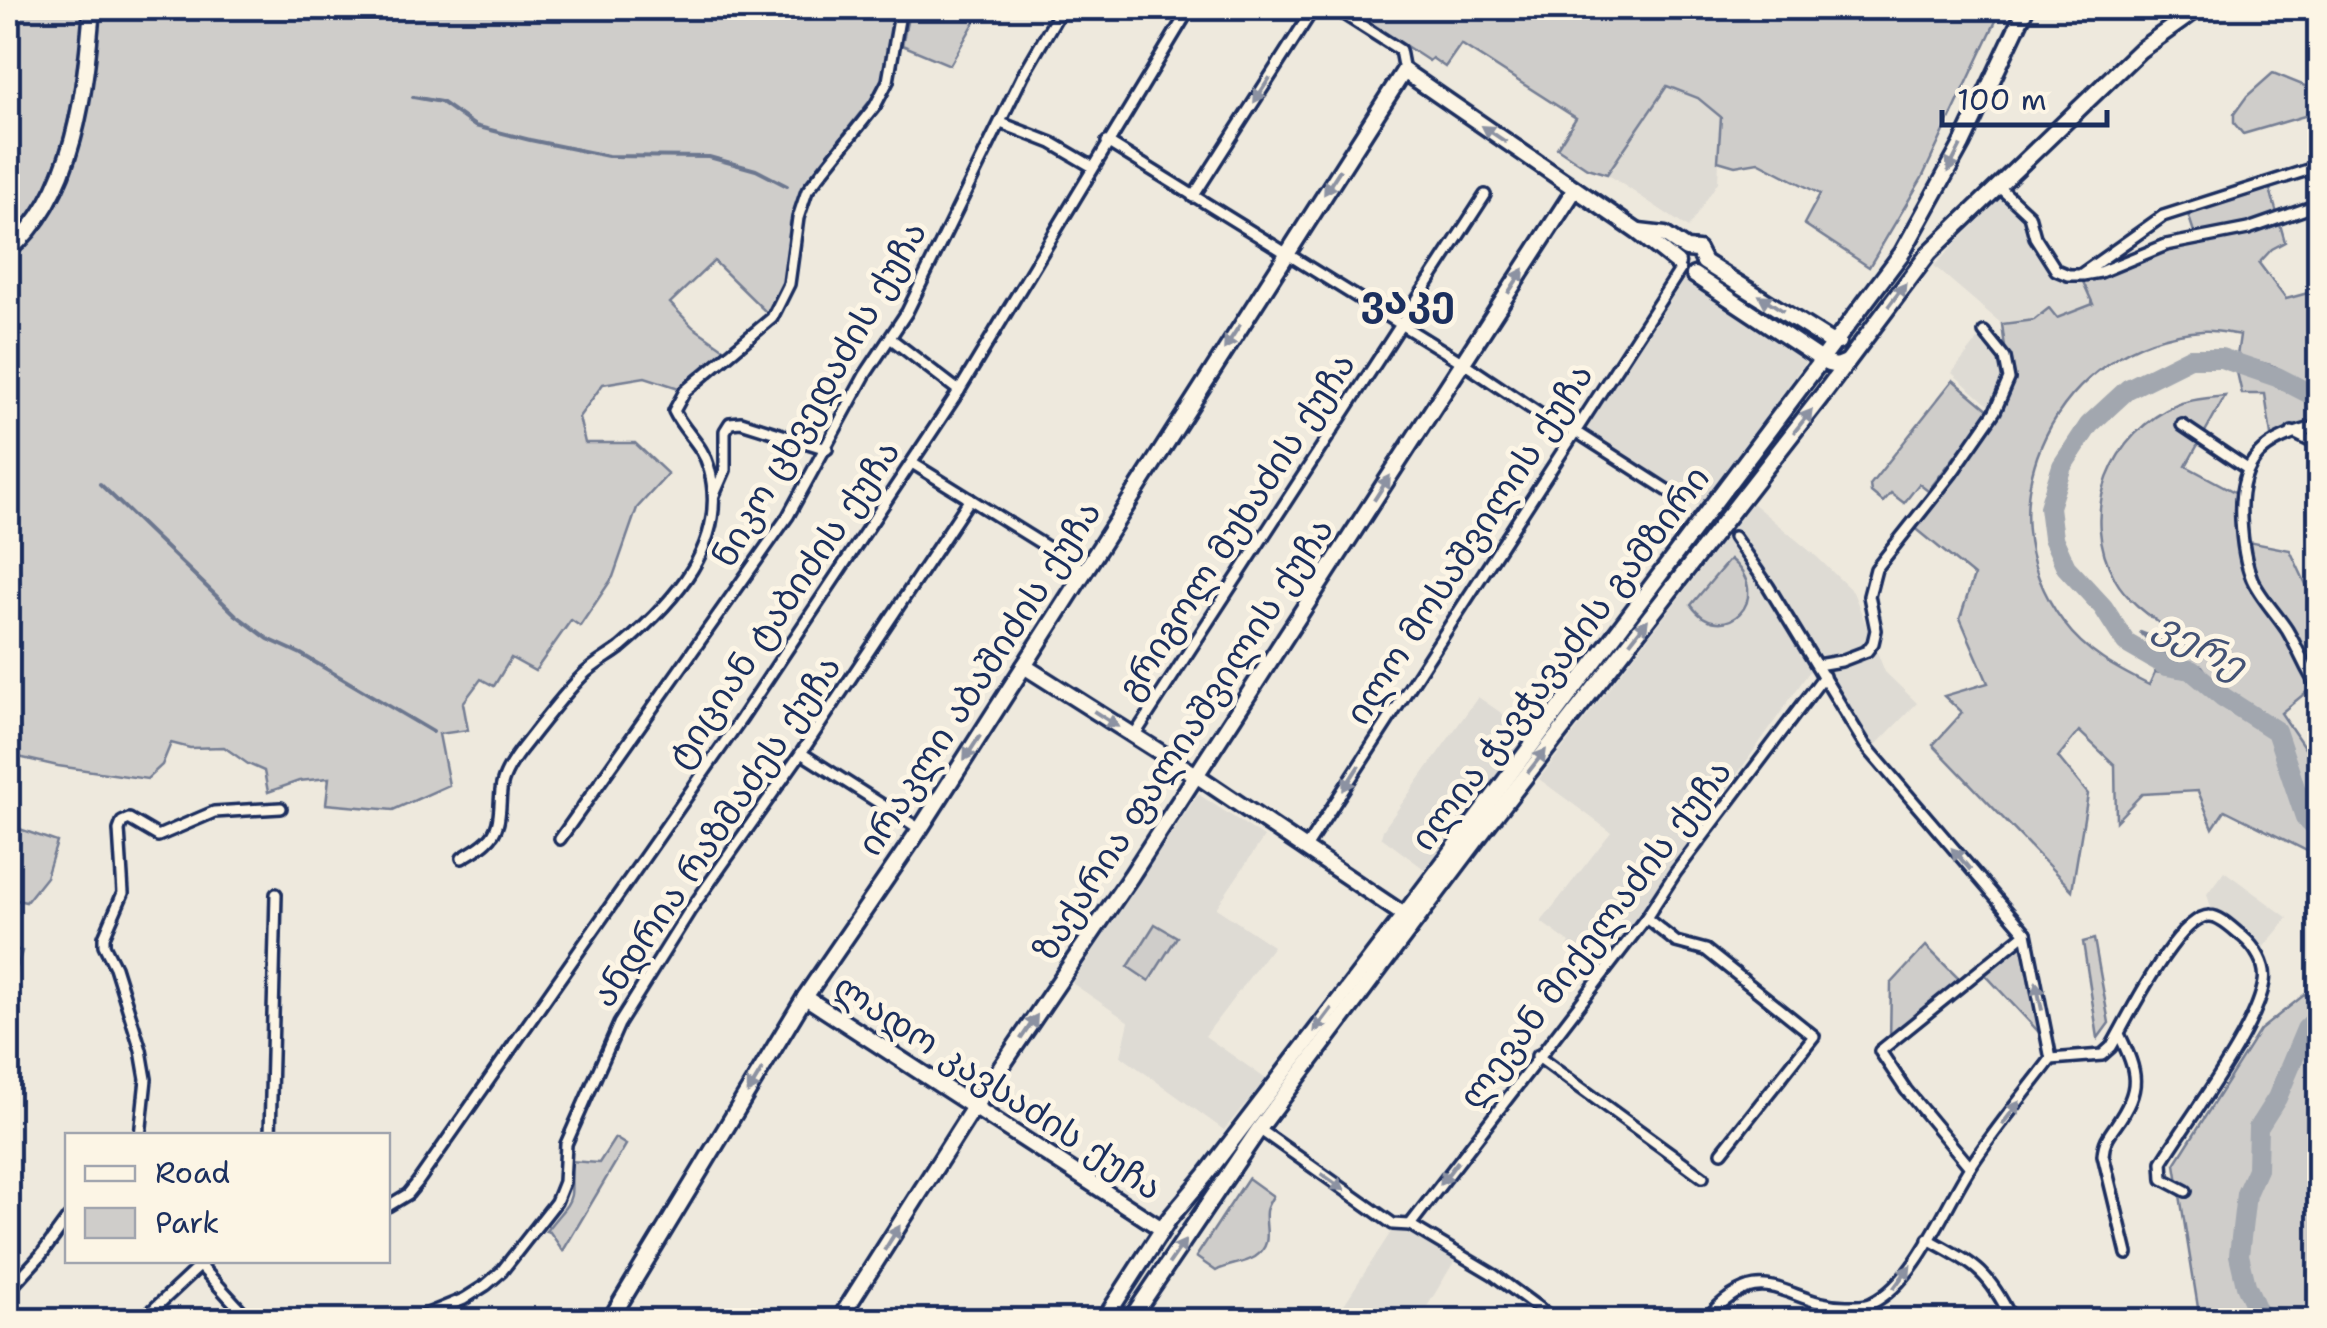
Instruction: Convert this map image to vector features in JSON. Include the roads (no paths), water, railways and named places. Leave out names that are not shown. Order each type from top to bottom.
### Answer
[{"type":"street","points":[[8,251],[44,206],[69,148],[82,95],[92,8]]},
{"type":"street","points":[[462,858],[493,834],[500,810],[500,788],[510,764],[585,673],[674,598],[701,556],[712,522],[714,494],[698,443],[674,410],[686,391],[772,318],[790,284],[798,218],[807,191],[882,94],[902,8]]},
{"type":"street","name":"ნიკო ცხვედაძის ქუჩა","points":[[560,839],[788,516],[865,375],[907,312],[1000,122],[1062,8]]},
{"type":"street","name":"ტიციან ტაბიძის ქუჩა","points":[[390,1205],[417,1184],[741,718],[912,463],[1190,8]]},
{"type":"street","points":[[1193,197],[1314,8]]},
{"type":"street","points":[[1334,8],[1400,50],[1404,71],[1638,232],[1684,269],[1833,366],[1847,362]]},
{"type":"street","name":"ილია ჭავჭავაძის გამზირი","points":[[1130,1320],[1259,1129],[1409,919],[1838,342],[1920,225],[2026,8]]},
{"type":"street","name":"ილია ჭავჭავაძის გამზირი","points":[[1104,1320],[1160,1227],[1743,498],[1929,252],[2140,50],[2199,8]]},
{"type":"street","name":"ირაკლი აბაშიძის ქუჩა","points":[[610,1320],[806,998],[920,829],[1404,71]]},
{"type":"street","points":[[1000,122],[1093,167]]},
{"type":"street","points":[[1107,142],[1559,427],[1574,431],[1670,492]]},
{"type":"street","points":[[2080,275],[2163,216],[2320,166]]},
{"type":"street","points":[[1997,185],[2029,215],[2035,237],[2056,270],[2080,275],[2100,272],[2166,245],[2248,229],[2320,204]]},
{"type":"street","name":"ზაქარია ფალიაშვილის ქუჩა","points":[[840,1320],[974,1107],[1196,775],[1575,189]]},
{"type":"street","name":"გრიგოლ მუხაძის ქუჩა","points":[[1134,736],[1485,195]]},
{"type":"street","points":[[1638,232],[1664,235],[1686,249],[1698,250],[1704,262],[1828,340],[1838,342]]},
{"type":"street","points":[[1684,269],[1679,255],[1686,249]]},
{"type":"street","points":[[1684,269],[1702,270],[1704,262]]},
{"type":"street","name":"ილო მოსაშვილის ქუჩა","points":[[1305,849],[1574,431],[1684,269]]},
{"type":"street","points":[[1817,664],[1868,651],[1876,630],[1869,596],[1876,569],[1995,411],[2009,380],[2005,358],[1984,332]]},
{"type":"street","points":[[890,338],[959,391]]},
{"type":"street","points":[[714,494],[724,470],[725,431],[730,423],[741,422],[827,449]]},
{"type":"street","points":[[2182,425],[2246,468]]},
{"type":"street","points":[[2320,426],[2292,432],[2272,442],[2246,468],[2240,494],[2242,542],[2252,580],[2290,634],[2306,672],[2320,691]]},
{"type":"street","points":[[2292,432],[2320,446]]},
{"type":"street","points":[[912,463],[1084,570]]},
{"type":"street","points":[[1705,1320],[1723,1301],[1759,1285],[1792,1291],[1825,1305],[1867,1306],[1895,1289],[1970,1167],[2051,1059],[2026,932],[1870,751],[1734,537],[1731,526],[1741,511],[1743,498]]},
{"type":"street","name":"ანდრია რაზმაძეს ქუჩა","points":[[413,1320],[464,1299],[486,1285],[501,1272],[556,1202],[564,1182],[566,1144],[619,1024],[689,912],[801,753],[970,499]]},
{"type":"street","points":[[1710,538],[1722,534],[1734,537]]},
{"type":"street","points":[[1024,666],[1196,775],[1409,919]]},
{"type":"street","name":"ლევან მიქელაძის ქუჩა","points":[[1410,1225],[1646,918],[1676,872],[1824,676]]},
{"type":"street","points":[[801,753],[920,829]]},
{"type":"street","points":[[140,1133],[146,1079],[141,1050],[115,967],[104,945],[123,893],[119,830],[122,822],[129,818],[158,836],[214,812],[281,808]]},
{"type":"street","points":[[270,1133],[276,894]]},
{"type":"street","points":[[1646,918],[1676,942],[1706,950],[1814,1036],[1722,1152]]},
{"type":"street","points":[[2051,1059],[2102,1055],[2119,1034],[2160,963],[2196,918],[2218,918],[2246,940],[2260,956],[2266,979],[2256,1010],[2162,1162],[2163,1179],[2186,1191]]},
{"type":"street","points":[[1970,1167],[1906,1090],[1880,1051],[2026,932]]},
{"type":"street","name":"ლადო კავსაძის ქუჩა","points":[[806,998],[1160,1227]]},
{"type":"street","points":[[2119,1034],[2132,1060],[2136,1084],[2129,1106],[2106,1139],[2104,1156],[2127,1254]]},
{"type":"street","points":[[1538,1056],[1702,1177]]},
{"type":"street","points":[[1259,1129],[1393,1224],[1410,1225],[1494,1275],[1555,1320]]},
{"type":"street","points":[[8,1291],[65,1222]]},
{"type":"street","points":[[1928,1239],[1978,1267],[1999,1294],[2012,1320]]},
{"type":"street","points":[[142,1320],[199,1263]]},
{"type":"street","points":[[201,1263],[250,1320]]},
{"type":"waterway","points":[[413,97],[441,102],[475,126],[530,140],[608,156],[709,157],[756,170],[787,186]]},
{"type":"waterway","name":"ვერე","points":[[2320,399],[2277,377],[2221,358],[2190,358],[2128,389],[2089,425],[2062,466],[2049,507],[2053,538],[2066,567],[2103,607],[2126,643],[2166,666],[2191,670],[2223,697],[2276,731],[2305,817],[2320,831]]},
{"type":"waterway","points":[[100,484],[236,615],[268,639],[301,654],[433,732]]},
{"type":"waterway","name":"ვერე","points":[[2270,1320],[2258,1312],[2239,1255],[2246,1194],[2257,1169],[2258,1128],[2277,1098],[2306,1029],[2320,1015]]},
{"type":"district","name":"ვაკე","points":[[1408,300]]}]
